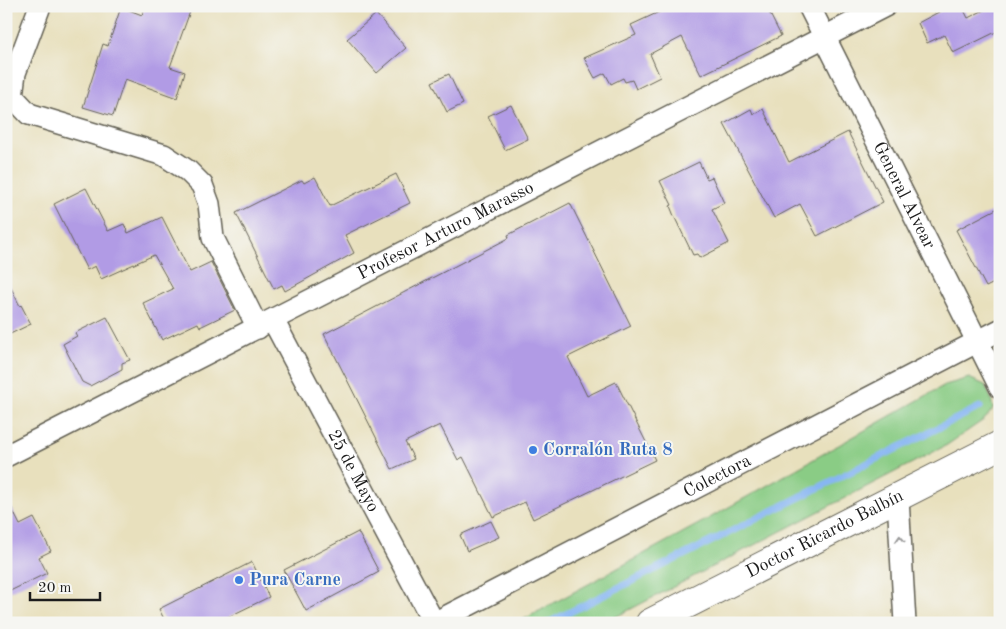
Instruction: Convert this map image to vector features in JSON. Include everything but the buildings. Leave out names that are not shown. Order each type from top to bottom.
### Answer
[{"type":"main road","name":"Doctor Ricardo Balbín","points":[[650,623],[1000,445]]},
{"type":"street","name":"25 de Mayo","points":[[40,6],[15,73],[12,96],[29,114],[164,155],[188,171],[202,185],[209,204],[213,238],[241,297],[266,324],[434,623]]},
{"type":"street","name":"General Alvear","points":[[809,6],[1000,386]]},
{"type":"street","name":"Profesor Arturo Marasso","points":[[6,456],[885,6]]},
{"type":"street","name":"Colectora","points":[[434,623],[1000,330]]},
{"type":"street","points":[[898,498],[904,623]]},
{"type":"green space","points":[[969,378],[985,385],[991,398],[993,409],[985,419],[947,445],[604,623],[517,623],[706,520],[945,385]]},
{"type":"waterway","points":[[548,623],[980,407]]},
{"type":"place","name":"Corralón Ruta 8","points":[[533,450]]},
{"type":"place","name":"Pura Carne","points":[[239,580]]}]
